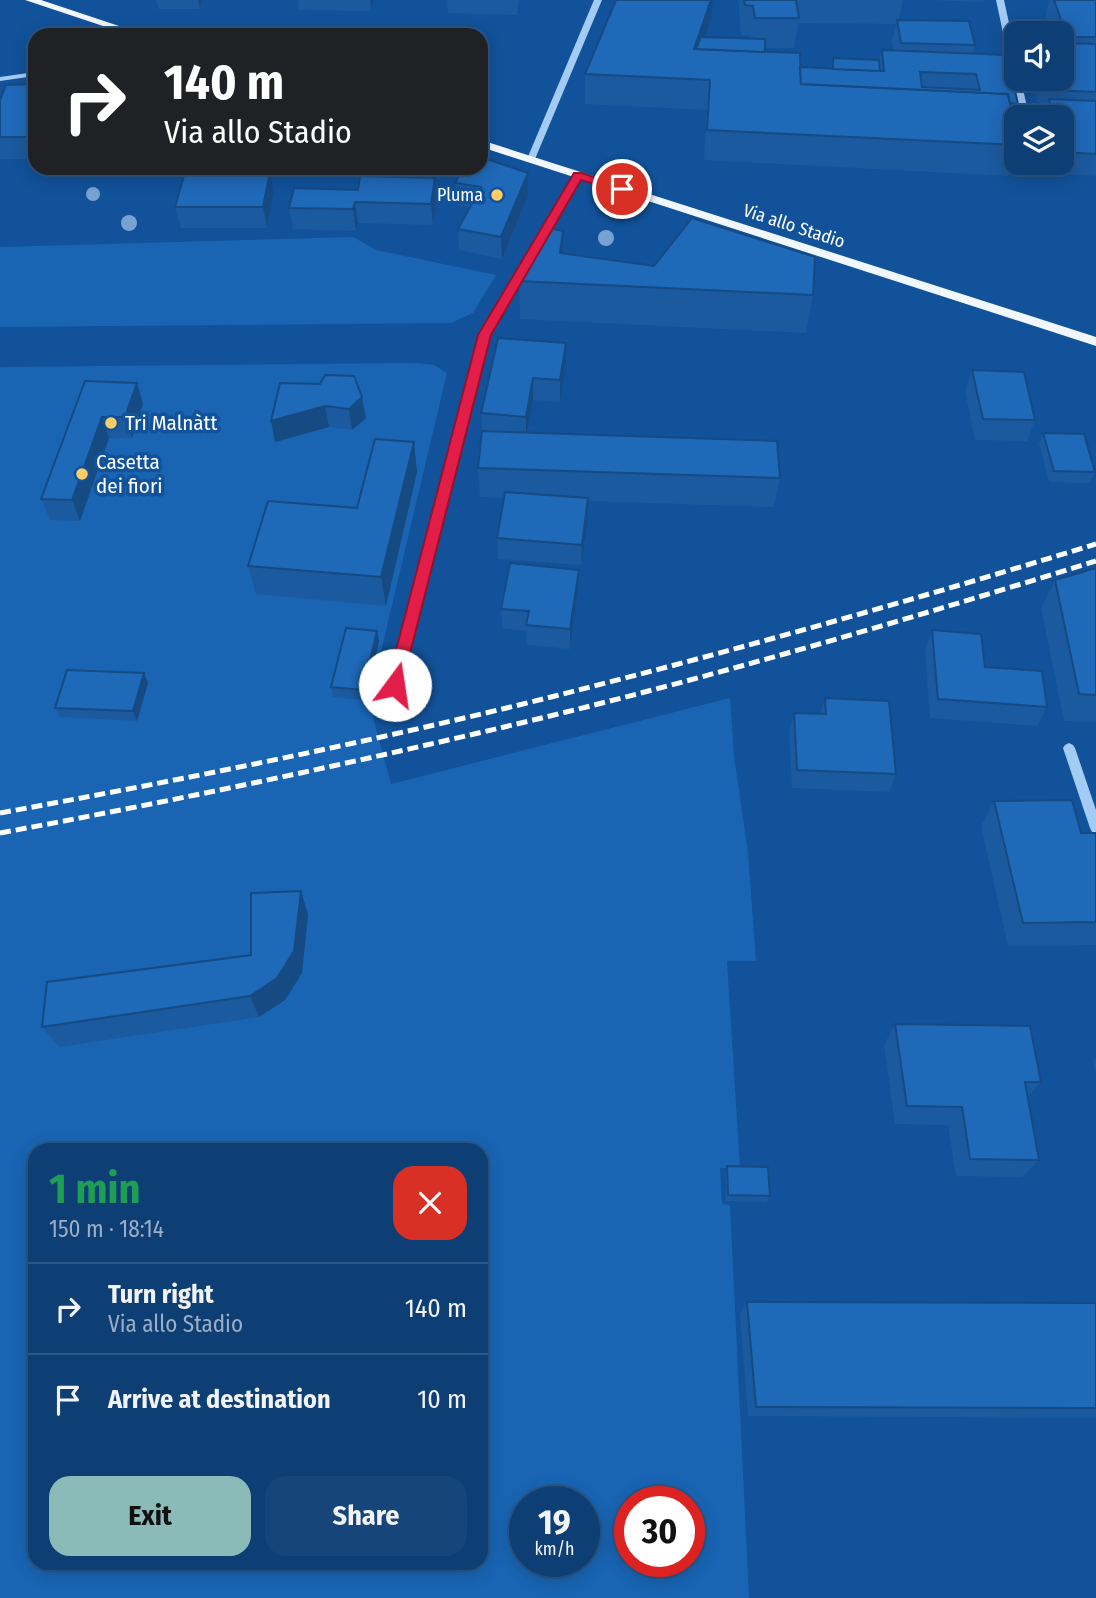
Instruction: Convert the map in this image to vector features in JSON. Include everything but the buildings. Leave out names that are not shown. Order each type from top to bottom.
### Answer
[{"type":"main road","points":[[30,0],[119,28]]},
{"type":"main road","name":"Via allo Stadio","points":[[488,145],[1096,342]]},
{"type":"street","points":[[531,159],[598,0]]},
{"type":"street","points":[[1000,0],[1022,105]]},
{"type":"street","points":[[0,79],[28,75]]},
{"type":"street","points":[[395,685],[485,335],[578,175]]},
{"type":"street","points":[[1069,748],[1096,828]]},
{"type":"shaded area","points":[[353,237],[376,250],[496,275],[473,313],[451,323],[0,327],[0,247]]},
{"type":"shaded area","points":[[416,363],[434,365],[447,373],[369,702],[391,784],[730,698],[734,756],[748,853],[756,961],[727,961],[740,1168],[720,1168],[722,1204],[730,1205],[749,1598],[0,1598],[0,367]]},
{"type":"railway","points":[[0,813],[279,759],[555,696],[827,623],[1096,544]]},
{"type":"railway","points":[[0,833],[276,778],[550,716],[824,643],[1096,561]]},
{"type":"place","name":"Pluma","points":[[497,195]]},
{"type":"place","name":"Tri Malnàtt","points":[[111,423]]},
{"type":"place","name":"Casetta dei fiori","points":[[82,474]]},
{"type":"route","points":[[395,685],[485,335],[578,175],[622,189]]}]
